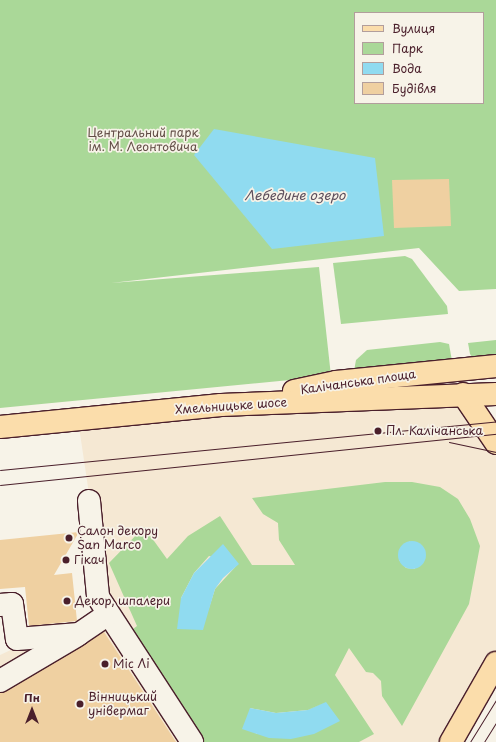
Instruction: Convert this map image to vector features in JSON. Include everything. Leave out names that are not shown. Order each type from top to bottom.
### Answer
[{"type":"main road","name":"Калічанська площа","points":[[221,405],[336,382],[496,366]]},
{"type":"main road","name":"Хмельницьке шосе","points":[[0,428],[221,405],[463,394]]},
{"type":"main road","points":[[463,394],[496,394]]},
{"type":"main road","points":[[463,394],[496,443]]},
{"type":"main road","points":[[451,742],[496,663]]},
{"type":"lane","points":[[89,501],[98,597],[107,615],[192,742]]},
{"type":"lane","points":[[0,605],[12,604],[17,639],[79,634]]},
{"type":"lane","points":[[0,681],[79,634],[107,615]]},
{"type":"shaded area","points":[[463,394],[496,443],[496,663],[451,742],[0,742],[0,655],[43,635],[107,615],[78,420]]},
{"type":"green space","name":"Центральний парк ім. М. Леонтовича","points":[[0,0],[496,0],[496,289],[459,291],[419,248],[111,283],[319,267],[331,376],[0,408]]},
{"type":"green space","points":[[405,256],[412,259],[447,306],[448,314],[341,324],[333,263]]},
{"type":"green space","points":[[496,340],[496,356],[473,358],[470,354],[468,343]]},
{"type":"green space","points":[[440,342],[449,344],[452,361],[354,371],[356,360],[367,350]]},
{"type":"green space","points":[[385,482],[412,482],[440,487],[458,499],[470,519],[480,546],[469,604],[402,726],[382,696],[381,681],[373,673],[366,672],[349,648],[335,675],[374,734],[359,742],[189,742],[121,638],[137,626],[109,563],[144,527],[167,559],[188,536],[220,516],[252,565],[295,565],[279,540],[278,523],[263,514],[252,498]],"holes":[[[410,541],[415,569],[406,568],[399,560]],[[209,556],[238,564],[215,589],[209,608],[181,598],[194,573]],[[326,702],[256,734],[250,708],[276,713],[308,710]]]},
{"type":"water","name":"Лебедине озеро","points":[[214,129],[375,158],[384,236],[272,249],[194,155]]},
{"type":"water","points":[[412,541],[422,545],[426,555],[422,565],[412,569],[402,565],[398,555],[402,545]]},
{"type":"water","points":[[223,544],[239,564],[223,578],[215,589],[203,630],[177,629],[181,598],[194,573]]},
{"type":"water","points":[[326,702],[340,721],[314,734],[291,739],[269,738],[242,729],[250,708],[276,713],[308,710]]},
{"type":"building","points":[[449,179],[451,226],[394,228],[392,180]]},
{"type":"building","points":[[79,532],[54,575],[72,573],[77,621],[29,626],[25,587],[0,589],[0,540]]},
{"type":"building","points":[[104,632],[176,742],[0,742],[0,693]]},
{"type":"tram line","points":[[0,470],[496,421]]},
{"type":"tram line","points":[[455,427],[482,433]]},
{"type":"tram line","points":[[0,485],[496,434]]},
{"type":"tram line","points":[[449,442],[496,452]]},
{"type":"tram line","points":[[470,742],[496,700]]},
{"type":"tram line","points":[[484,742],[496,723]]},
{"type":"place","name":"Пл. Калічанська","points":[[378,431]]},
{"type":"place","name":"Салон декору San Marco","points":[[69,538]]},
{"type":"place","name":"Гікач","points":[[66,560]]},
{"type":"place","name":"Декор, шпалери","points":[[67,601]]},
{"type":"place","name":"Міс Лі","points":[[105,664]]},
{"type":"place","name":"Вінницький універмаг","points":[[80,704]]}]
